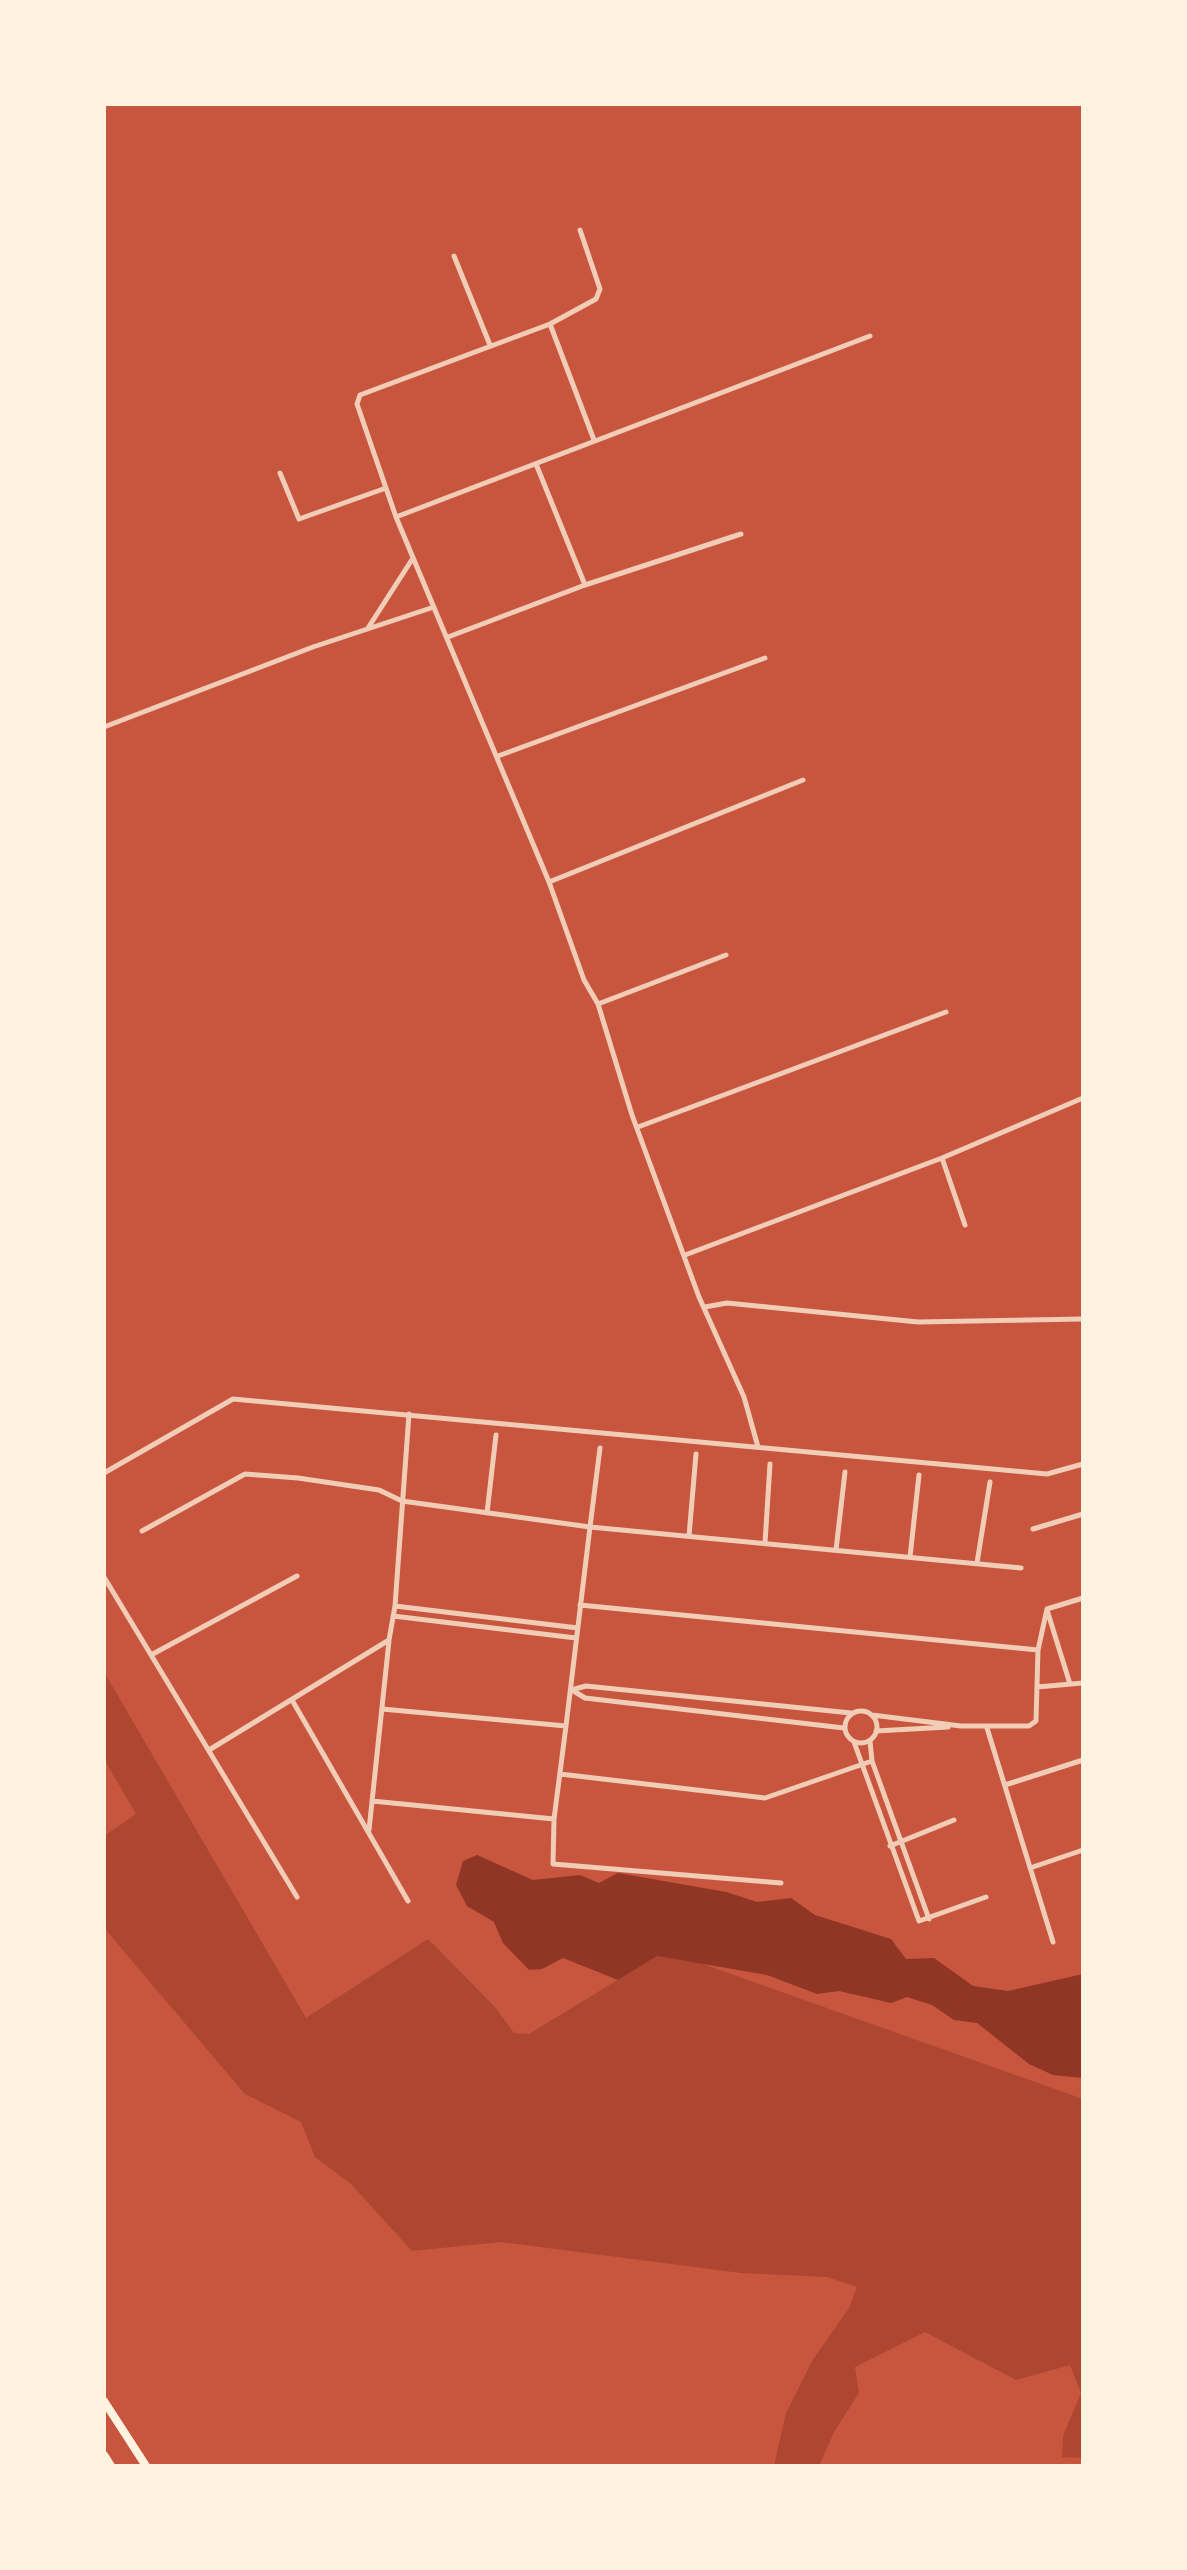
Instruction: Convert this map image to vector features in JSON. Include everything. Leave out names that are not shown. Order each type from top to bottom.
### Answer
[{"type":"highway","points":[[104,2401],[146,2466]]},
{"type":"highway","points":[[104,2455],[111,2466]]},
{"type":"street","points":[[580,230],[600,289],[599,296],[550,324],[357,399],[396,517],[574,943],[584,980],[598,1004],[638,1127],[685,1255],[723,1357],[748,1407],[758,1447]]},
{"type":"street","points":[[454,256],[490,345]]},
{"type":"street","points":[[550,324],[594,440]]},
{"type":"street","points":[[396,517],[870,336]]},
{"type":"street","points":[[536,464],[585,585]]},
{"type":"street","points":[[280,473],[299,519],[386,488]]},
{"type":"street","points":[[448,637],[585,585],[741,534]]},
{"type":"street","points":[[367,628],[413,558]]},
{"type":"street","points":[[104,727],[367,628],[434,607]]},
{"type":"street","points":[[498,756],[765,658]]},
{"type":"street","points":[[549,882],[803,780]]},
{"type":"street","points":[[598,1004],[726,955]]},
{"type":"street","points":[[638,1127],[946,1012]]},
{"type":"street","points":[[685,1255],[942,1158],[1083,1098]]},
{"type":"street","points":[[942,1158],[965,1225]]},
{"type":"street","points":[[705,1307],[727,1303],[918,1322],[1083,1319]]},
{"type":"street","points":[[104,1473],[233,1399],[1047,1474],[1083,1464]]},
{"type":"street","points":[[368,1832],[395,1606],[409,1414]]},
{"type":"street","points":[[487,1513],[496,1435]]},
{"type":"street","points":[[600,1448],[551,1861],[557,1866],[781,1883]]},
{"type":"street","points":[[689,1536],[696,1454]]},
{"type":"street","points":[[765,1543],[770,1464]]},
{"type":"street","points":[[836,1550],[845,1472]]},
{"type":"street","points":[[142,1531],[245,1474],[379,1490],[402,1501],[590,1527],[1021,1568]]},
{"type":"street","points":[[910,1557],[919,1475]]},
{"type":"street","points":[[977,1563],[990,1482]]},
{"type":"street","points":[[1033,1529],[1083,1514]]},
{"type":"street","points":[[151,1655],[297,1576]]},
{"type":"street","points":[[104,1577],[297,1897]]},
{"type":"street","points":[[1047,1609],[1083,1598]]},
{"type":"street","points":[[580,1605],[1038,1650]]},
{"type":"street","points":[[395,1606],[578,1628]]},
{"type":"street","points":[[571,1690],[586,1686],[851,1713],[862,1710],[872,1715],[987,1728],[1034,1724],[1038,1650],[1047,1609]]},
{"type":"street","points":[[1047,1609],[1070,1684]]},
{"type":"street","points":[[393,1616],[576,1638]]},
{"type":"street","points":[[209,1750],[389,1640]]},
{"type":"street","points":[[1037,1687],[1083,1683]]},
{"type":"street","points":[[571,1690],[585,1698],[844,1728],[854,1742],[919,1921],[986,1897]]},
{"type":"street","points":[[292,1700],[408,1901]]},
{"type":"street","points":[[382,1709],[566,1726]]},
{"type":"street","points":[[844,1728],[851,1713]]},
{"type":"street","points":[[872,1715],[876,1731],[870,1741],[872,1761],[929,1919]]},
{"type":"street","points":[[876,1731],[961,1726]]},
{"type":"street","points":[[987,1728],[1053,1942]]},
{"type":"street","points":[[854,1742],[870,1741]]},
{"type":"street","points":[[1005,1785],[1083,1760]]},
{"type":"street","points":[[560,1774],[765,1798],[872,1761]]},
{"type":"street","points":[[372,1801],[554,1819]]},
{"type":"street","points":[[890,1846],[954,1820]]},
{"type":"street","points":[[1030,1868],[1083,1850]]},
{"type":"shaded area","points":[[104,1672],[306,2018],[428,1939],[495,2007],[514,2033],[529,2034],[657,1956],[700,1963],[1083,2099],[1083,2458],[1062,2457],[1063,2436],[1081,2393],[1070,2365],[1016,2380],[925,2332],[855,2367],[859,2393],[834,2432],[819,2466],[774,2466],[786,2413],[812,2361],[849,2308],[857,2287],[827,2277],[741,2273],[501,2242],[412,2251],[351,2184],[315,2157],[301,2122],[245,2094],[104,1928],[104,1836],[136,1814],[104,1759]]},
{"type":"shaded area","points":[[477,1855],[533,1880],[580,1875],[599,1883],[618,1873],[726,1892],[757,1902],[791,1898],[815,1915],[891,1939],[906,1959],[934,1958],[973,1986],[1008,1991],[1083,1974],[1083,2078],[1053,2075],[1029,2064],[977,2023],[954,2020],[932,2005],[907,1997],[891,2003],[839,1991],[817,1994],[767,1975],[657,1956],[618,1980],[563,1958],[542,1969],[529,1970],[503,1943],[494,1922],[467,1906],[456,1885],[463,1861]]}]
